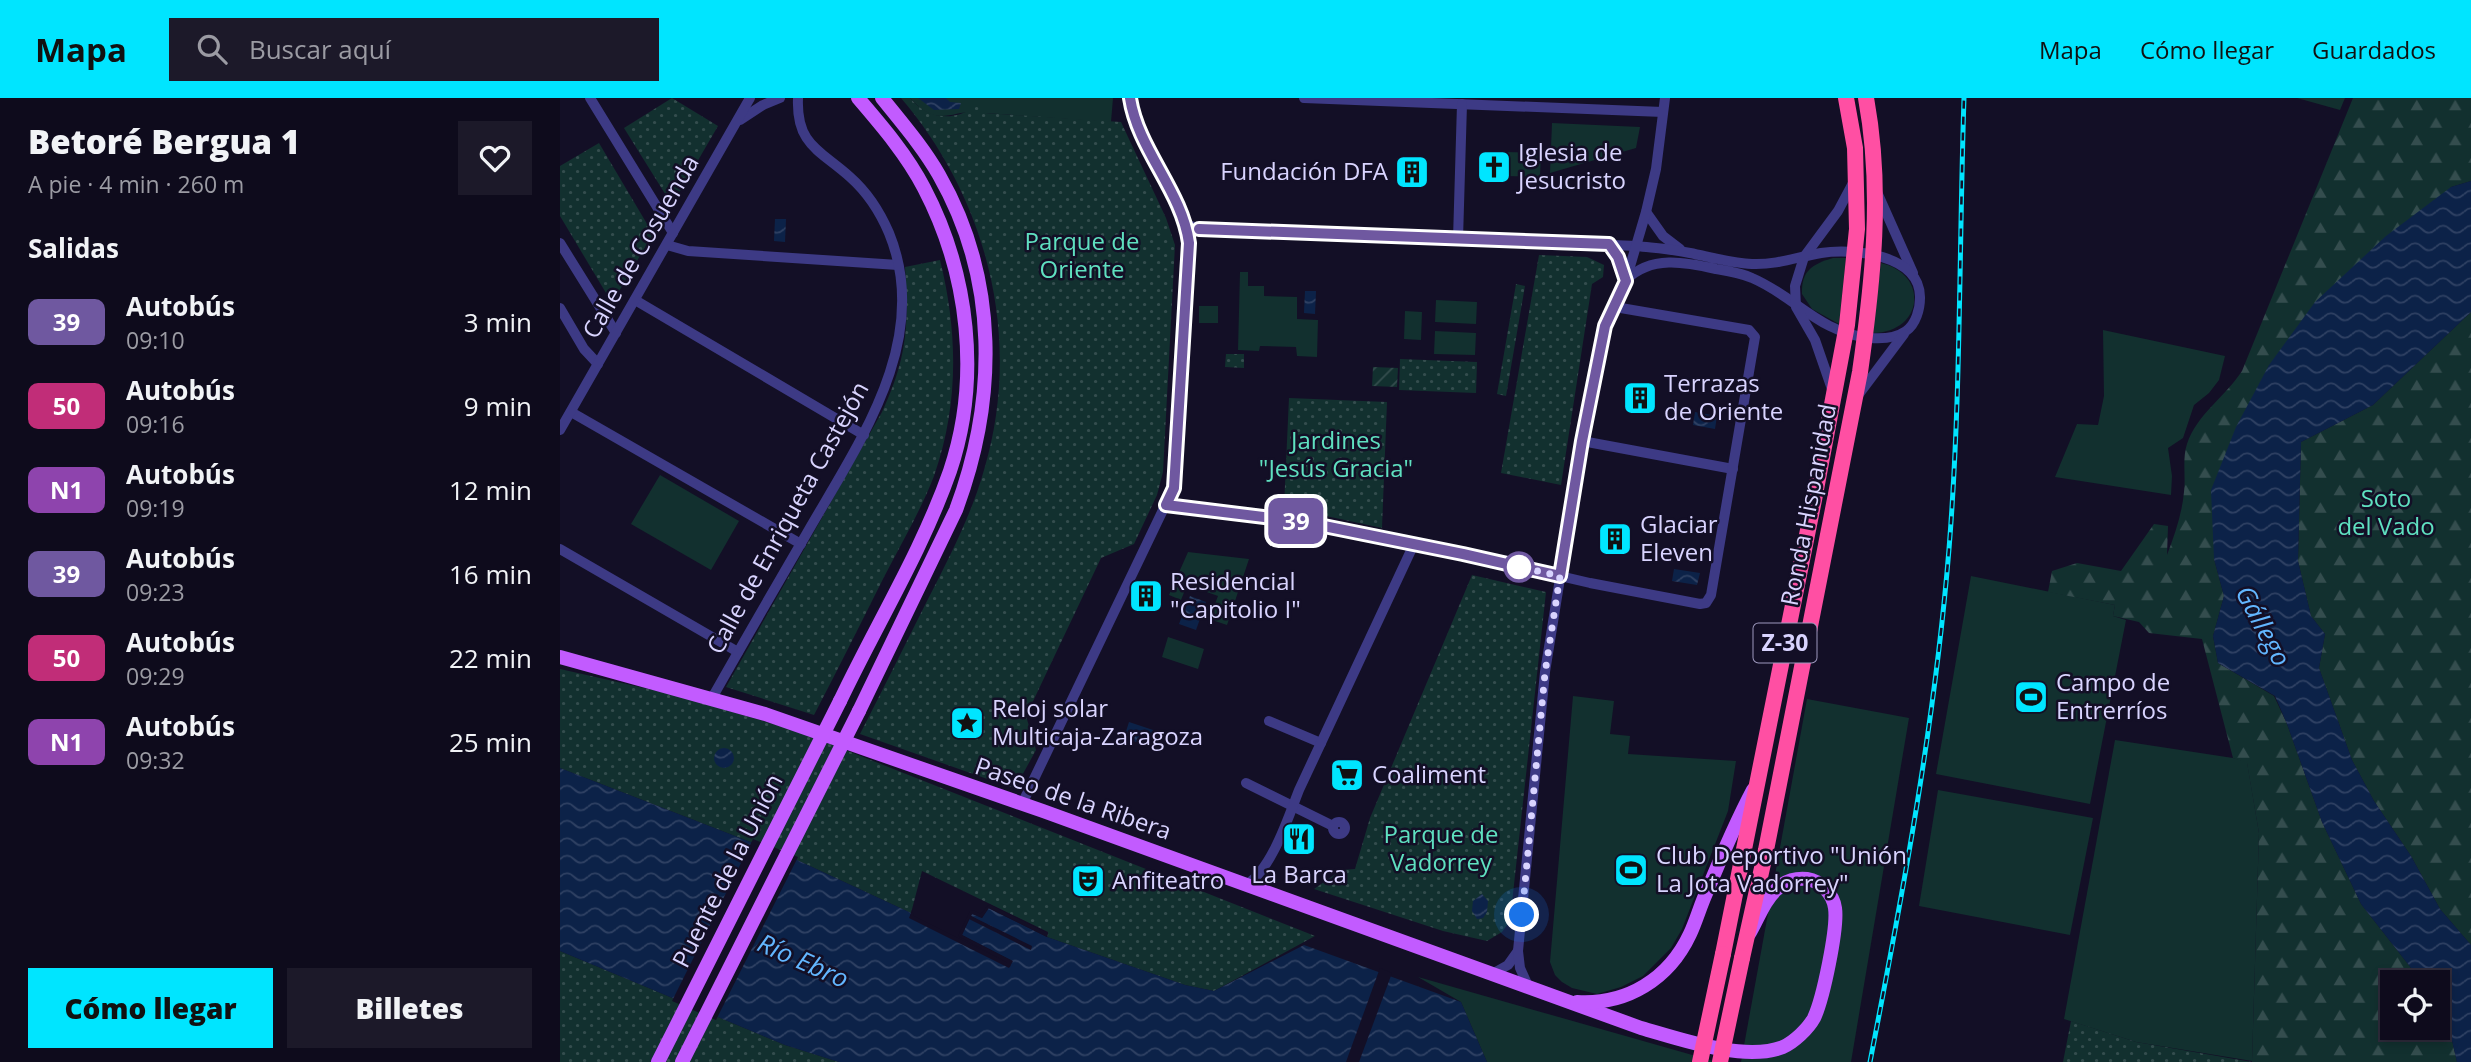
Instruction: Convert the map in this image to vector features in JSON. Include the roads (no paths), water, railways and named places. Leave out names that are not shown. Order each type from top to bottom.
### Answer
[{"type":"highway","name":"Ronda Hispanidad","points":[[1700,1062],[1845,332],[1857,229],[1855,148],[1846,98]]},
{"type":"highway","name":"Ronda Hispanidad","points":[[1720,1062],[1766,850],[1865,337],[1874,256],[1876,189],[1866,98]]},
{"type":"main road","name":"Puente de la Unión","points":[[658,1062],[940,497],[962,424],[967,376],[964,311],[951,252],[923,185],[900,150],[858,98]]},
{"type":"main road","name":"Puente de la Unión","points":[[681,1062],[859,711],[956,510],[966,483],[981,421],[986,369],[985,323],[970,249],[962,223],[939,174],[882,98]]},
{"type":"main road","name":"Paseo de la Ribera","points":[[560,657],[765,714],[1641,1028],[1713,1047],[1758,1051],[1783,1046],[1806,1029],[1818,1007],[1834,926],[1833,900],[1827,890],[1818,883],[1804,879],[1789,881],[1771,896],[1746,938]]},
{"type":"main road","points":[[1566,1001],[1604,1002],[1619,998],[1643,988],[1670,966],[1690,933],[1729,837],[1758,779]]},
{"type":"street","points":[[590,98],[673,233]]},
{"type":"street","name":"Calle de Cosuenda","points":[[560,430],[750,98]]},
{"type":"street","name":"Calle de Cosuenda","points":[[738,121],[780,98]]},
{"type":"street","name":"Calle de Enriqueta Castejón","points":[[712,698],[877,411],[895,357],[901,299],[898,265],[889,234],[871,201],[857,183],[814,149],[804,136],[799,124],[798,98]]},
{"type":"street","points":[[1022,804],[1174,488],[1189,254],[1185,224],[1142,132],[1130,98]]},
{"type":"street","points":[[1304,98],[1663,112]]},
{"type":"street","points":[[1574,98],[1580,109]]},
{"type":"street","points":[[1529,988],[1520,968],[1518,951],[1545,673],[1582,441],[1605,326],[1626,281],[1646,212],[1656,169],[1665,98]]},
{"type":"street","points":[[1458,239],[1462,104]]},
{"type":"street","points":[[1834,398],[1828,372],[1815,340],[1796,307],[1796,279],[1804,257],[1838,211],[1856,179]]},
{"type":"street","points":[[1853,402],[1914,321],[1919,305],[1920,291],[1876,189]]},
{"type":"street","points":[[1646,212],[1663,236],[1685,252]]},
{"type":"street","points":[[1185,224],[1199,229],[1609,244],[1685,252],[1752,264],[1828,253],[1855,253],[1895,261],[1914,276]]},
{"type":"street","points":[[560,243],[617,330]]},
{"type":"street","points":[[667,244],[688,251],[898,265]]},
{"type":"street","points":[[1609,244],[1618,257],[1626,281]]},
{"type":"street","points":[[1626,281],[1634,272],[1668,261],[1686,262],[1741,275],[1765,285],[1818,320],[1845,332],[1865,337],[1888,338],[1906,331]]},
{"type":"street","points":[[560,269],[572,262]]},
{"type":"street","points":[[635,300],[864,435]]},
{"type":"street","points":[[1166,505],[1304,522],[1700,604],[1709,600],[1755,337],[1749,330],[1615,307]]},
{"type":"street","points":[[560,308],[584,349],[598,364]]},
{"type":"street","points":[[571,412],[800,544]]},
{"type":"street","points":[[1582,441],[1733,469]]},
{"type":"street","points":[[1246,885],[1260,874],[1414,544]]},
{"type":"street","points":[[560,549],[738,652]]},
{"type":"street","points":[[1269,721],[1321,743]]},
{"type":"street","points":[[1246,783],[1333,826]]},
{"type":"street","points":[[1260,874],[1264,891]]},
{"type":"street","points":[[1492,974],[1508,965],[1518,951]]},
{"type":"water","points":[[918,98],[946,98],[950,102],[961,103],[959,109],[934,110]]},
{"type":"water","name":"Gállego","points":[[2471,181],[2471,312],[2373,405],[2301,442],[2298,561],[2311,616],[2325,634],[2319,668],[2352,760],[2440,909],[2471,945],[2471,1062],[2457,1062],[2450,1032],[2450,970],[2413,970],[2361,904],[2322,822],[2275,696],[2218,663],[2213,636],[2224,596],[2214,559],[2211,490],[2236,427],[2269,365],[2315,302],[2386,236],[2451,187]]},
{"type":"water","points":[[775,219],[786,219],[785,242],[774,241]]},
{"type":"water","points":[[1305,291],[1316,291],[1315,314],[1304,313]]},
{"type":"water","points":[[1695,412],[1717,416],[1715,429],[1693,425]]},
{"type":"water","points":[[1674,569],[1700,573],[1697,585],[1672,581]]},
{"type":"water","points":[[1190,596],[1206,602],[1196,630],[1179,624]]},
{"type":"water","points":[[1129,722],[1153,730],[1148,746],[1124,738]]},
{"type":"water","points":[[724,748],[731,751],[734,758],[731,765],[724,768],[717,765],[714,758],[717,751]]},
{"type":"water","name":"Río Ebro","points":[[560,768],[797,860],[911,913],[910,917],[1010,967],[1012,961],[962,935],[970,918],[1030,949],[971,916],[972,913],[982,918],[988,908],[1047,937],[1185,985],[1214,991],[1304,945],[1461,1002],[1487,1062],[839,1062],[785,1045],[560,951]]},
{"type":"water","points":[[1482,894],[1488,901],[1487,912],[1483,918],[1477,919],[1472,911],[1473,901]]},
{"type":"railway","points":[[1870,1062],[1917,807],[1943,614],[1956,436],[1964,98]]},
{"type":"place","name":"Iglesia de Jesucristo","points":[[1494,167]]},
{"type":"place","name":"Fundación DFA","points":[[1412,172]]},
{"type":"place","name":"Terrazas de Oriente","points":[[1640,398]]},
{"type":"place","name":"Glaciar Eleven","points":[[1615,539]]},
{"type":"place","name":"Residencial \"Capitolio I\"","points":[[1146,596]]},
{"type":"place","name":"Campo de Entrerríos","points":[[2031,697]]},
{"type":"place","name":"Reloj solar Multicaja-Zaragoza","points":[[967,723]]},
{"type":"place","name":"Coaliment","points":[[1347,775]]},
{"type":"place","name":"La Barca","points":[[1299,839]]},
{"type":"place","name":"Club Deportivo \"Unión La Jota Vadorrey\"","points":[[1631,870]]},
{"type":"place","name":"Anfiteatro","points":[[1088,881]]},
{"type":"park label","name":"Parque de Oriente","points":[[1082,256]]},
{"type":"park label","name":"Jardines \"Jesús Gracia\"","points":[[1336,455]]},
{"type":"park label","name":"Soto del Vado","points":[[2386,513]]},
{"type":"park label","name":"Parque de Vadorrey","points":[[1441,849]]}]
